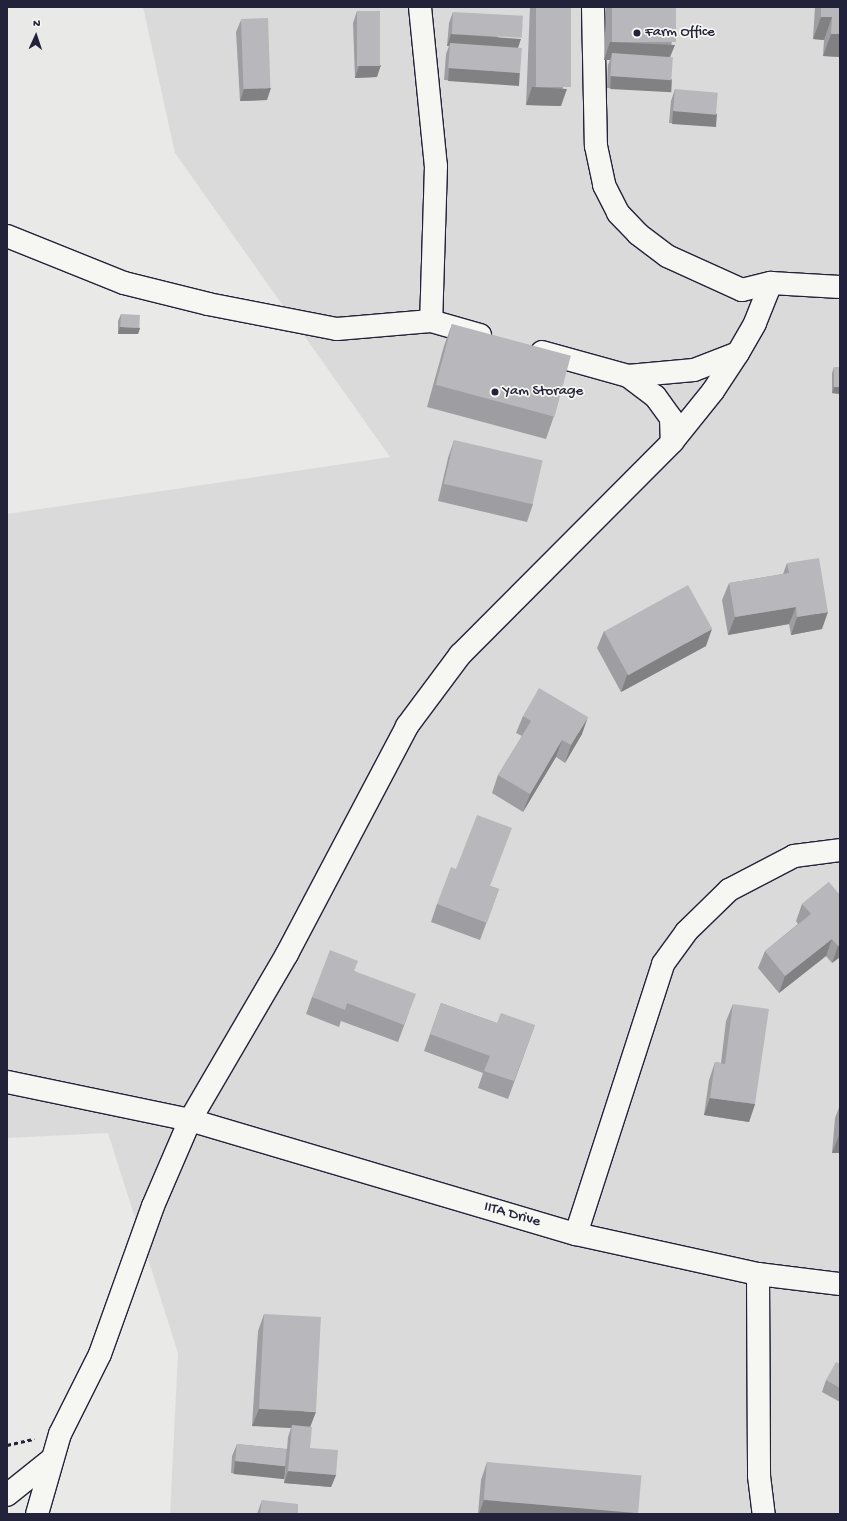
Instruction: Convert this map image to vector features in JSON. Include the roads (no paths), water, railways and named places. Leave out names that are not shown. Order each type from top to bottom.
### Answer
[{"type":"street","points":[[420,7],[436,166],[431,321]]},
{"type":"street","points":[[594,7],[596,146],[604,185],[618,213],[638,234],[667,256],[742,290],[771,283],[840,287]]},
{"type":"street","points":[[7,236],[124,283],[208,304],[337,329],[431,321],[499,340]]},
{"type":"street","points":[[37,1514],[60,1434],[100,1354],[153,1206],[190,1120],[288,954],[407,726],[460,655],[672,442],[713,391],[738,353],[755,323],[771,283]]},
{"type":"street","points":[[522,346],[628,376],[655,396],[671,418],[672,442]]},
{"type":"street","points":[[628,376],[694,370],[738,353]]},
{"type":"street","points":[[576,1234],[663,964],[686,932],[730,890],[794,856],[840,850]]},
{"type":"street","name":"IITA Drive","points":[[7,1082],[190,1120],[576,1234],[758,1274],[840,1284]]},
{"type":"street","points":[[758,1274],[759,1476],[764,1514]]},
{"type":"street","points":[[7,1495],[52,1459]]},
{"type":"place","name":"Farm Office","points":[[637,33]]},
{"type":"place","name":"Yam Storage","points":[[495,392]]}]
